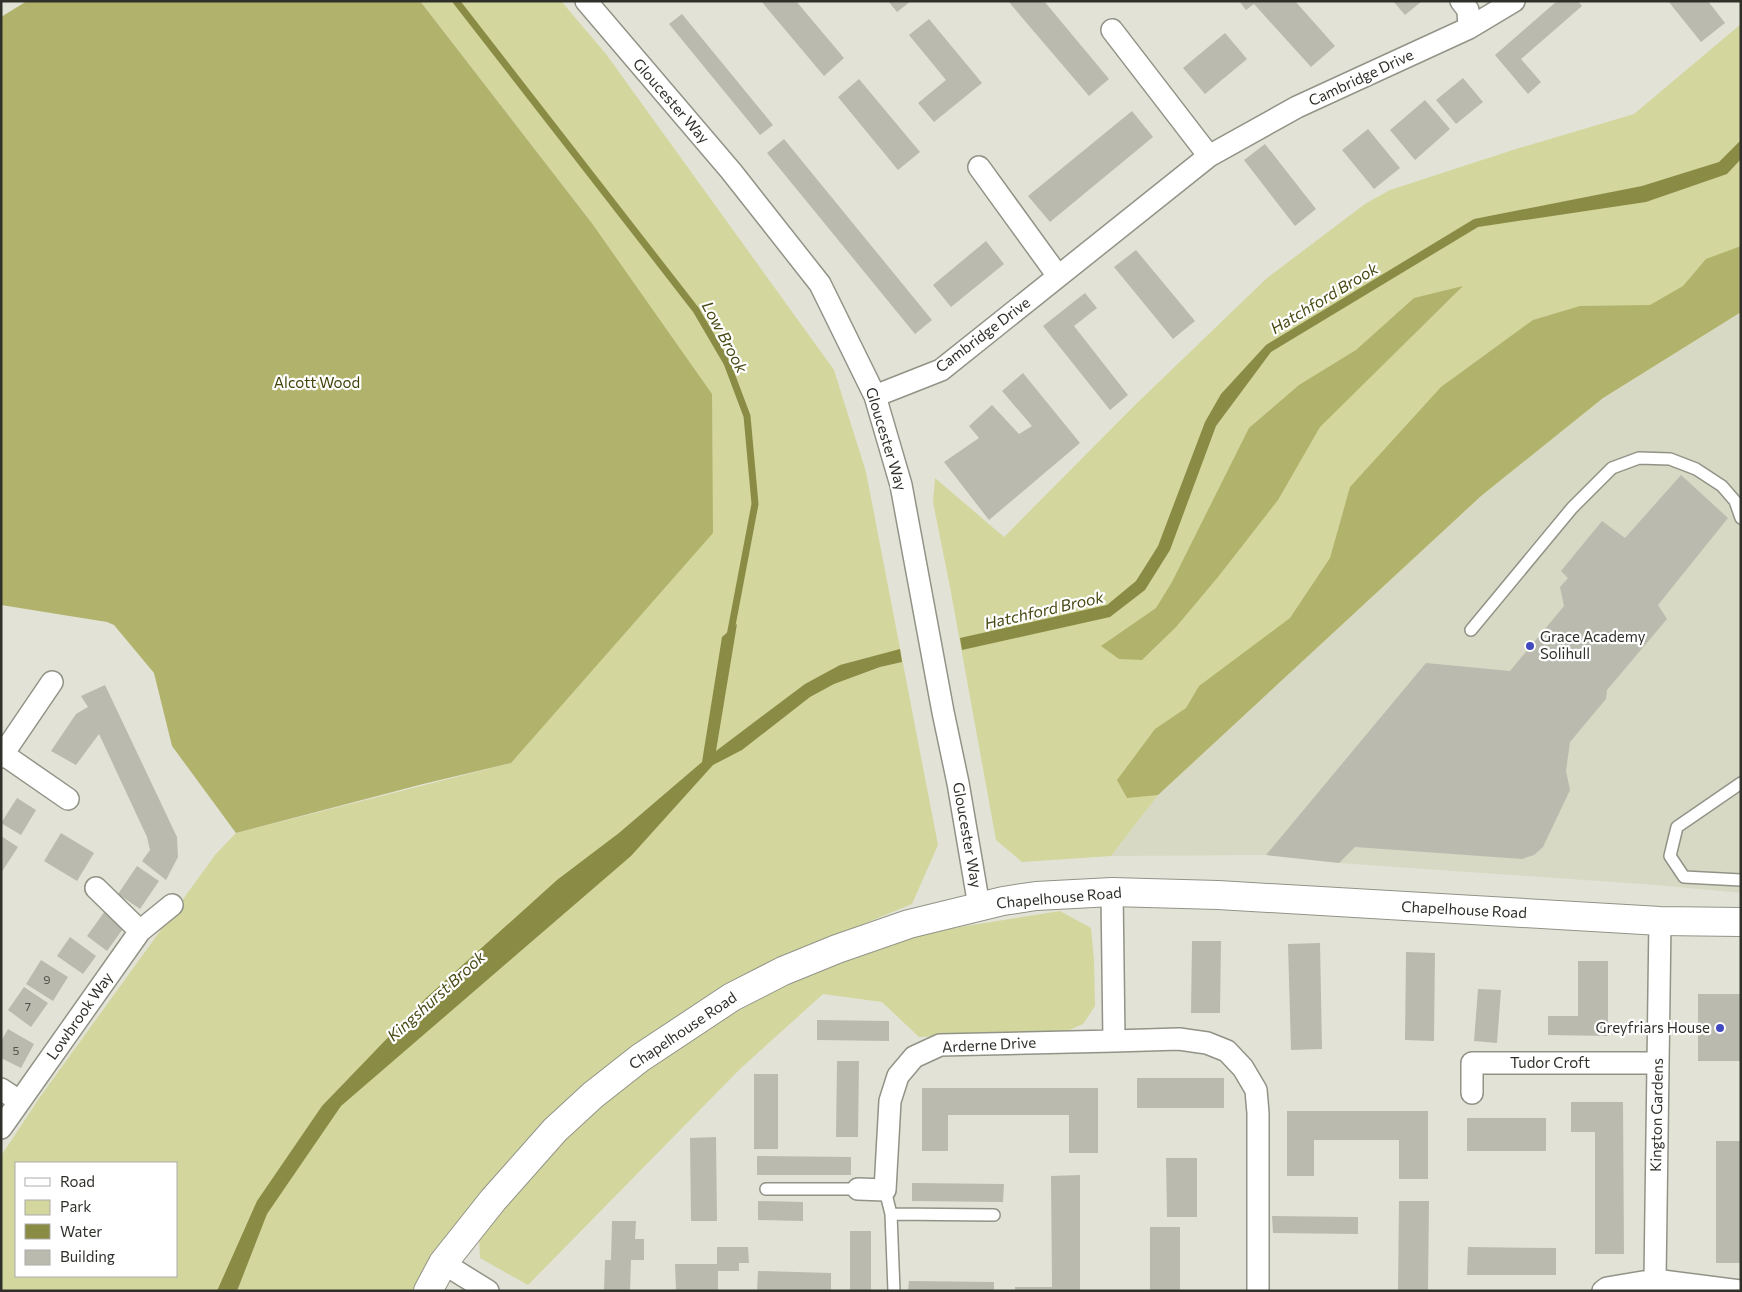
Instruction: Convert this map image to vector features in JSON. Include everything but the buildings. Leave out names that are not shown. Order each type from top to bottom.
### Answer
[{"type":"street","name":"Gloucester Way","points":[[586,1],[731,171],[820,284],[875,396],[901,484],[958,783],[979,906]]},
{"type":"street","points":[[1462,1],[1468,10],[1469,28]]},
{"type":"street","name":"Cambridge Drive","points":[[875,396],[941,370],[1209,156],[1297,107],[1469,28],[1514,1]]},
{"type":"street","points":[[1112,30],[1209,156]]},
{"type":"street","points":[[979,167],[1058,276]]},
{"type":"street","points":[[52,682],[2,755],[68,799]]},
{"type":"street","points":[[96,888],[140,931]]},
{"type":"street","points":[[1112,892],[1114,1041]]},
{"type":"street","name":"Chapelhouse Road","points":[[428,1291],[443,1263],[494,1200],[555,1130],[640,1058],[732,997],[783,971],[837,949],[900,927],[979,906],[1036,896],[1112,892],[1218,895],[1660,921],[1741,922]]},
{"type":"street","name":"Lowbrook Way","points":[[1,1128],[140,931],[172,905]]},
{"type":"street","name":"Kington Gardens","points":[[1655,1280],[1660,921]]},
{"type":"street","name":"Arderne Drive","points":[[885,1190],[890,1101],[898,1076],[914,1057],[940,1045],[1179,1039],[1207,1043],[1227,1051],[1243,1068],[1256,1090],[1258,1113],[1258,1291]]},
{"type":"street","name":"Tudor Croft","points":[[1472,1093],[1472,1063],[1658,1064]]},
{"type":"street","points":[[1,1089],[19,1101]]},
{"type":"street","points":[[858,1189],[885,1190]]},
{"type":"street","points":[[443,1263],[488,1291]]},
{"type":"street","points":[[1603,1291],[1607,1288],[1655,1280],[1740,1291]]},
{"type":"lane","points":[[1471,630],[1572,508],[1612,468],[1639,458],[1670,459],[1696,469],[1722,486],[1734,501],[1741,518]]},
{"type":"lane","points":[[1741,783],[1677,827],[1670,856],[1684,877],[1741,880]]},
{"type":"lane","points":[[766,1189],[858,1189]]},
{"type":"lane","points":[[885,1190],[891,1214],[894,1291]]},
{"type":"lane","points":[[891,1214],[994,1215]]},
{"type":"shaded area","name":"Grace Academy Solihull","points":[[1741,312],[1741,893],[1656,885],[1339,863],[1266,855],[1111,856],[1158,795],[1481,496],[1603,398]]},
{"type":"green space","name":"Alcott Wood","points":[[27,1],[420,1],[591,222],[712,394],[713,533],[511,763],[236,833],[172,746],[154,673],[114,625],[107,622],[1,605],[1,17]]},
{"type":"green space","points":[[420,1],[561,1],[606,54],[834,370],[866,472],[938,845],[912,904],[783,957],[642,1040],[521,1148],[429,1262],[414,1291],[1,1291],[1,1156],[40,1097],[215,855],[236,833],[511,763],[591,222]]},
{"type":"green space","points":[[1741,24],[1741,312],[1603,398],[1481,496],[1158,795],[1111,856],[1022,862],[996,840],[933,502],[935,478],[1004,537],[1134,406],[1267,278],[1365,204],[1390,190],[1516,149],[1634,114]]},
{"type":"green space","points":[[1741,246],[1741,312],[1603,398],[1481,496],[1158,795],[1127,798],[1117,780],[1155,729],[1186,708],[1199,686],[1290,618],[1330,558],[1350,487],[1441,387],[1533,320],[1580,306],[1650,305],[1683,286],[1706,259]]},
{"type":"green space","points":[[1463,286],[1320,427],[1278,500],[1176,627],[1142,660],[1119,659],[1101,646],[1156,608],[1172,582],[1249,428],[1299,385],[1356,350],[1414,298]]},
{"type":"green space","points":[[1060,911],[1091,928],[1095,1006],[1083,1024],[1067,1031],[919,1037],[882,1002],[823,994],[740,1069],[528,1285],[480,1258],[479,1239],[556,1149],[621,1087],[709,1026],[804,976],[934,931]]},
{"type":"water","points":[[1741,140],[1741,159],[1727,174],[1646,202],[1478,227],[1271,352],[1216,426],[1170,550],[1145,590],[1110,617],[962,650],[960,638],[1107,605],[1136,581],[1158,546],[1205,422],[1221,394],[1266,345],[1474,219],[1642,186],[1719,162]]},
{"type":"water","name":"Kingshurst Brook","points":[[737,624],[716,751],[805,684],[840,665],[900,649],[902,662],[880,667],[834,684],[810,697],[742,750],[713,765],[631,856],[341,1106],[267,1214],[237,1291],[217,1291],[257,1201],[322,1106],[426,998],[557,880],[619,833],[702,762],[722,637]]},
{"type":"waterway","name":"Low Brook","points":[[456,1],[696,310],[727,363],[747,416],[755,504],[730,636]]},
{"type":"place","name":"Grace Academy Solihull","points":[[1530,646]]},
{"type":"place","name":"Greyfriars House","points":[[1720,1028]]},
{"type":"water label","name":"Hatchford Brook","points":[[1324,298]]},
{"type":"water label","name":"Hatchford Brook","points":[[1044,610]]}]
